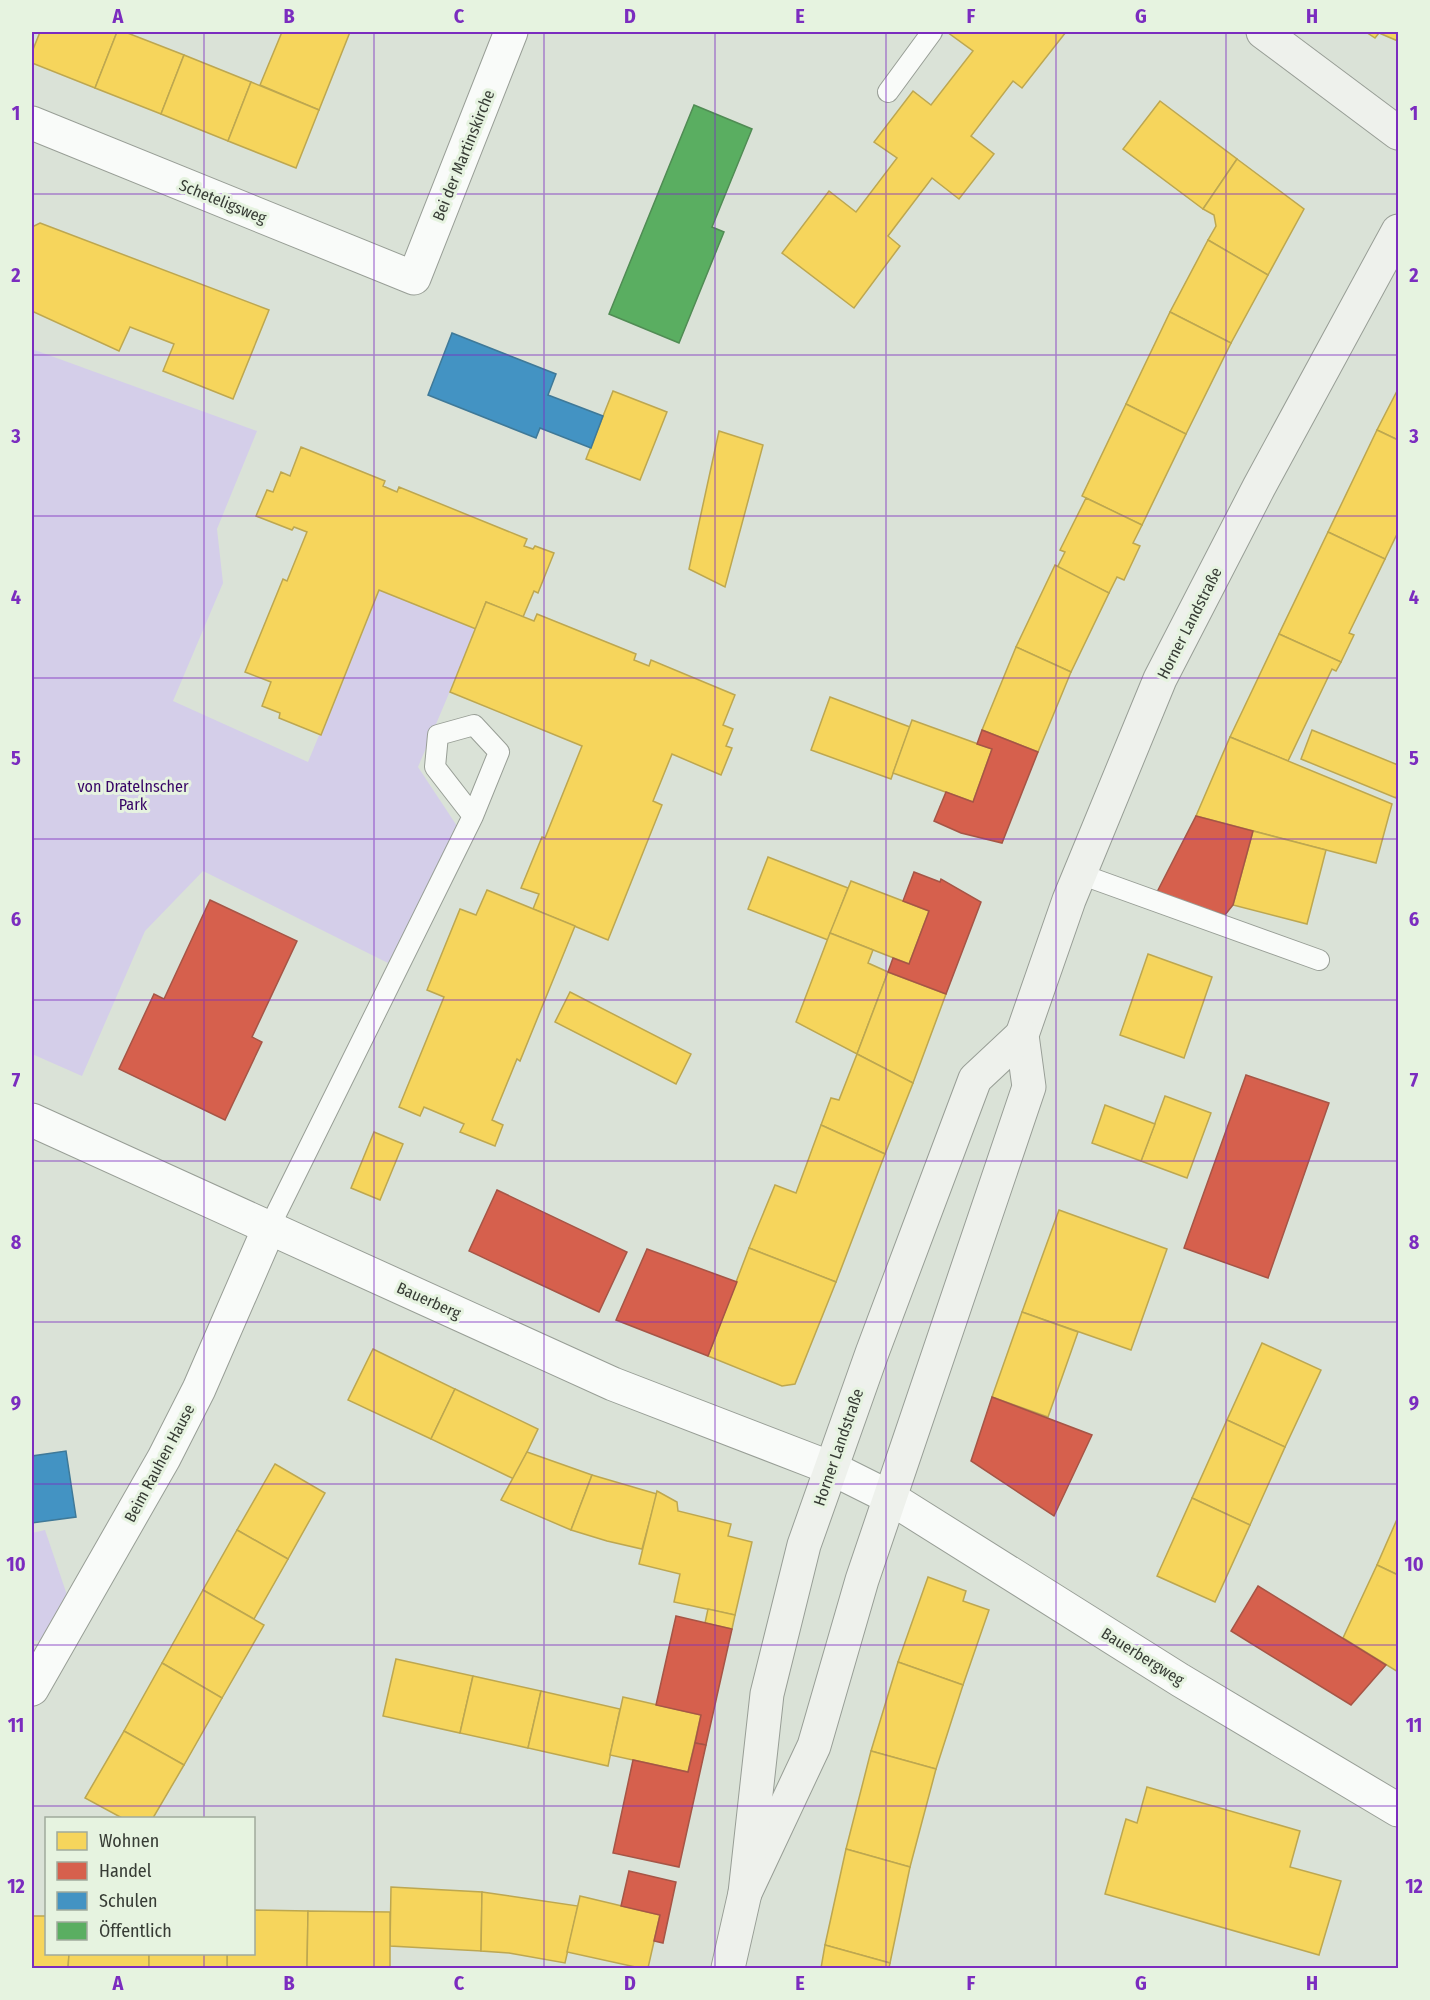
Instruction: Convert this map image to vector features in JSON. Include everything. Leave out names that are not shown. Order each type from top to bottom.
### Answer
[{"type":"main road","points":[[1263,32],[1398,133]]},
{"type":"main road","name":"Horner Landstraße","points":[[745,1893],[814,1746],[856,1598],[1029,1087],[1022,1035],[1063,916],[1160,680],[1259,487],[1398,231]]},
{"type":"main road","name":"Horner Landstraße","points":[[728,1968],[745,1893],[767,1694],[804,1545],[872,1353],[975,1079],[1022,1035]]},
{"type":"street","name":"Bei der Martinskirche","points":[[414,278],[511,32]]},
{"type":"street","name":"Scheteligsweg","points":[[32,123],[414,278]]},
{"type":"street","name":"Bauerberg","points":[[32,1120],[613,1384],[831,1468],[889,1497]]},
{"type":"street","name":"Beim Rauhen Hause","points":[[32,1689],[164,1458],[199,1389],[269,1228]]},
{"type":"street","name":"Bauerbergweg","points":[[889,1497],[1180,1680],[1398,1810]]},
{"type":"lane","points":[[888,92],[932,32]]},
{"type":"lane","points":[[269,1228],[473,816]]},
{"type":"lane","points":[[1080,874],[1319,960]]},
{"type":"green space","name":"von Dratelnscher Park","points":[[32,349],[257,431],[217,529],[223,583],[173,701],[308,762],[379,590],[476,629],[418,767],[457,826],[388,963],[203,871],[145,931],[82,1076],[32,1054]]},
{"type":"green space","points":[[45,1530],[68,1598],[40,1641],[32,1640],[32,1533]]},
{"type":"building: Wohnen","points":[[40,32],[117,32],[95,88],[32,63],[32,52]]},
{"type":"building: Wohnen","points":[[117,32],[125,32],[184,55],[161,114],[95,88]]},
{"type":"building: Wohnen","points":[[282,32],[350,32],[319,110],[260,85]]},
{"type":"building: Wohnen","points":[[947,32],[1066,32],[1022,88],[1013,81],[971,136],[994,154],[959,199],[932,178],[888,236],[900,246],[854,308],[782,253],[829,191],[856,212],[897,158],[874,142],[913,91],[931,105],[973,51]]},
{"type":"building: Wohnen","points":[[1366,32],[1398,32],[1398,41],[1379,33],[1375,38]]},
{"type":"building: Wohnen","points":[[184,55],[251,82],[228,141],[161,114]]},
{"type":"building: Wohnen","points":[[251,82],[319,110],[296,168],[228,141]]},
{"type":"building: Wohnen","points":[[1160,101],[1237,159],[1203,209],[1123,149]]},
{"type":"building: Wohnen","points":[[1237,159],[1304,209],[1268,275],[1208,240],[1216,226],[1214,215],[1203,209]]},
{"type":"building: Wohnen","points":[[40,223],[269,310],[233,399],[163,371],[174,344],[130,327],[119,351],[32,312],[32,227]]},
{"type":"building: Wohnen","points":[[1208,240],[1268,275],[1231,343],[1170,312]]},
{"type":"building: Wohnen","points":[[1170,312],[1231,343],[1186,434],[1126,404]]},
{"type":"building: Wohnen","points":[[1398,389],[1398,440],[1377,430]]},
{"type":"building: Wohnen","points":[[613,391],[667,412],[640,480],[586,459]]},
{"type":"building: Wohnen","points":[[1126,404],[1186,434],[1142,525],[1082,496]]},
{"type":"building: Wohnen","points":[[1377,430],[1398,440],[1398,532],[1385,559],[1328,532]]},
{"type":"building: Wohnen","points":[[719,431],[763,445],[725,587],[689,569]]},
{"type":"building: Wohnen","points":[[301,447],[385,481],[383,486],[397,492],[399,487],[527,539],[524,546],[533,549],[535,546],[554,553],[538,593],[534,591],[523,617],[486,602],[476,629],[379,590],[321,735],[279,718],[280,713],[262,706],[271,682],[245,672],[283,579],[287,581],[307,532],[294,527],[292,530],[256,516],[267,490],[273,492],[281,472],[290,476]]},
{"type":"building: Wohnen","points":[[1086,498],[1142,525],[1133,543],[1140,546],[1124,580],[1117,577],[1109,593],[1057,568],[1065,552],[1060,550]]},
{"type":"building: Wohnen","points":[[1328,532],[1385,559],[1349,633],[1354,635],[1341,662],[1279,634]]},
{"type":"building: Wohnen","points":[[1055,565],[1109,593],[1071,672],[1016,647]]},
{"type":"building: Wohnen","points":[[486,602],[534,621],[537,614],[636,654],[634,660],[649,666],[651,660],[735,695],[723,725],[733,729],[726,746],[732,748],[721,775],[672,754],[653,801],[662,805],[608,940],[533,909],[539,894],[521,888],[542,837],[545,838],[582,746],[450,692]]},
{"type":"building: Wohnen","points":[[1279,634],[1341,662],[1336,671],[1332,669],[1288,761],[1230,737]]},
{"type":"building: Wohnen","points":[[1016,647],[1071,672],[1038,752],[982,730]]},
{"type":"building: Wohnen","points":[[830,697],[910,727],[891,779],[811,750]]},
{"type":"building: Wohnen","points":[[912,720],[992,749],[973,802],[893,773]]},
{"type":"building: Wohnen","points":[[1312,730],[1398,765],[1396,798],[1301,759]]},
{"type":"building: Wohnen","points":[[1230,737],[1392,804],[1376,863],[1196,816]]},
{"type":"building: Wohnen","points":[[1253,831],[1326,850],[1307,924],[1233,905]]},
{"type":"building: Wohnen","points":[[768,857],[848,888],[828,940],[748,909]]},
{"type":"building: Wohnen","points":[[851,881],[929,911],[909,964],[830,933]]},
{"type":"building: Wohnen","points":[[487,890],[575,926],[520,1061],[517,1059],[492,1120],[503,1125],[495,1146],[460,1132],[464,1124],[424,1107],[420,1116],[399,1107],[444,997],[427,990],[460,909],[476,915]]},
{"type":"building: Wohnen","points":[[830,933],[873,950],[868,963],[888,972],[857,1054],[796,1022]]},
{"type":"building: Wohnen","points":[[1148,954],[1212,977],[1184,1058],[1120,1035]]},
{"type":"building: Wohnen","points":[[888,972],[946,994],[913,1083],[857,1054]]},
{"type":"building: Wohnen","points":[[570,992],[691,1054],[676,1084],[555,1022]]},
{"type":"building: Wohnen","points":[[857,1054],[913,1083],[885,1154],[821,1125],[831,1098],[839,1100]]},
{"type":"building: Wohnen","points":[[1165,1096],[1211,1113],[1187,1178],[1141,1161]]},
{"type":"building: Wohnen","points":[[1105,1105],[1155,1124],[1141,1161],[1092,1143]]},
{"type":"building: Wohnen","points":[[821,1125],[885,1154],[836,1282],[749,1248],[775,1185],[796,1193]]},
{"type":"building: Wohnen","points":[[374,1132],[403,1144],[380,1200],[351,1188]]},
{"type":"building: Wohnen","points":[[1059,1210],[1167,1249],[1131,1350],[1022,1312]]},
{"type":"building: Wohnen","points":[[749,1248],[836,1282],[795,1384],[782,1386],[708,1356]]},
{"type":"building: Wohnen","points":[[1022,1312],[1078,1332],[1048,1417],[992,1397]]},
{"type":"building: Wohnen","points":[[1262,1343],[1321,1370],[1285,1447],[1227,1420]]},
{"type":"building: Wohnen","points":[[373,1349],[455,1389],[431,1439],[348,1400]]},
{"type":"building: Wohnen","points":[[455,1389],[538,1429],[514,1479],[431,1439]]},
{"type":"building: Wohnen","points":[[1227,1420],[1285,1447],[1250,1525],[1192,1498]]},
{"type":"building: Wohnen","points":[[527,1452],[592,1475],[571,1530],[501,1500]]},
{"type":"building: Wohnen","points":[[275,1464],[325,1493],[288,1559],[237,1530]]},
{"type":"building: Wohnen","points":[[592,1475],[657,1494],[642,1549],[571,1530]]},
{"type":"building: Wohnen","points":[[657,1491],[677,1502],[678,1511],[731,1524],[728,1536],[752,1542],[735,1615],[674,1602],[680,1574],[639,1564]]},
{"type":"building: Wohnen","points":[[1192,1498],[1250,1525],[1215,1602],[1157,1576]]},
{"type":"building: Wohnen","points":[[1398,1517],[1398,1575],[1377,1565]]},
{"type":"building: Wohnen","points":[[237,1530],[288,1559],[254,1619],[203,1590]]},
{"type":"building: Wohnen","points":[[1377,1565],[1398,1575],[1398,1672],[1343,1638]]},
{"type":"building: Wohnen","points":[[928,1577],[966,1591],[963,1601],[989,1610],[963,1685],[898,1662]]},
{"type":"building: Wohnen","points":[[203,1590],[264,1625],[222,1698],[162,1663]]},
{"type":"building: Wohnen","points":[[708,1609],[735,1615],[732,1629],[705,1623]]},
{"type":"building: Wohnen","points":[[396,1659],[473,1676],[460,1733],[383,1716]]},
{"type":"building: Wohnen","points":[[898,1662],[963,1685],[936,1769],[871,1751]]},
{"type":"building: Wohnen","points":[[162,1663],[222,1698],[184,1765],[124,1731]]},
{"type":"building: Wohnen","points":[[473,1676],[541,1691],[528,1748],[460,1733]]},
{"type":"building: Wohnen","points":[[541,1691],[620,1709],[608,1766],[528,1748]]},
{"type":"building: Wohnen","points":[[623,1697],[701,1715],[688,1772],[610,1755]]},
{"type":"building: Wohnen","points":[[124,1731],[184,1765],[154,1817],[120,1817],[85,1798]]},
{"type":"building: Wohnen","points":[[871,1751],[936,1769],[910,1867],[846,1849]]},
{"type":"building: Wohnen","points":[[1147,1787],[1300,1831],[1290,1867],[1341,1881],[1319,1955],[1105,1894],[1126,1819],[1137,1823]]},
{"type":"building: Wohnen","points":[[846,1849],[910,1867],[890,1963],[825,1945]]},
{"type":"building: Wohnen","points":[[391,1887],[482,1892],[481,1951],[390,1946]]},
{"type":"building: Wohnen","points":[[482,1892],[578,1906],[565,1963],[509,1953],[481,1951]]},
{"type":"building: Wohnen","points":[[580,1896],[660,1915],[648,1968],[567,1952]]},
{"type":"building: Wohnen","points":[[255,1910],[308,1911],[307,1968],[227,1967],[227,1955],[255,1955]]},
{"type":"building: Wohnen","points":[[308,1911],[390,1912],[390,1968],[307,1968]]},
{"type":"building: Wohnen","points":[[32,1916],[45,1916],[45,1955],[69,1955],[68,1968],[32,1968]]},
{"type":"building: Wohnen","points":[[825,1945],[890,1963],[889,1968],[821,1968]]},
{"type":"building: Wohnen","points":[[69,1955],[149,1955],[149,1968],[68,1968]]},
{"type":"building: Wohnen","points":[[149,1955],[227,1955],[227,1968],[149,1968]]},
{"type":"building: Handel","points":[[982,730],[1038,752],[1002,843],[961,833],[934,821],[946,792],[973,802],[992,749],[977,744]]},
{"type":"building: Handel","points":[[1196,816],[1253,831],[1233,905],[1225,915],[1156,894]]},
{"type":"building: Handel","points":[[914,872],[940,882],[941,879],[981,902],[946,994],[888,972],[893,958],[909,964],[929,911],[903,901]]},
{"type":"building: Handel","points":[[210,900],[297,941],[252,1037],[262,1042],[225,1120],[119,1069],[154,994],[164,999]]},
{"type":"building: Handel","points":[[1246,1075],[1329,1103],[1268,1278],[1184,1248]]},
{"type":"building: Handel","points":[[497,1190],[627,1252],[599,1312],[469,1251]]},
{"type":"building: Handel","points":[[647,1249],[737,1282],[708,1356],[616,1320]]},
{"type":"building: Handel","points":[[992,1397],[1092,1435],[1054,1516],[971,1461]]},
{"type":"building: Handel","points":[[1258,1586],[1386,1665],[1351,1705],[1231,1631]]},
{"type":"building: Handel","points":[[676,1616],[732,1629],[706,1745],[695,1743],[701,1715],[656,1705]]},
{"type":"building: Handel","points":[[695,1743],[706,1745],[679,1867],[613,1853],[633,1760],[688,1772]]},
{"type":"building: Handel","points":[[629,1871],[676,1882],[663,1943],[654,1941],[660,1915],[621,1906]]},
{"type":"building: Schulen","points":[[452,333],[556,374],[548,395],[603,416],[591,448],[540,428],[536,438],[428,395]]},
{"type":"building: Schulen","points":[[66,1451],[76,1517],[32,1523],[32,1456]]},
{"type":"building: Öffentlich","points":[[694,105],[752,129],[712,227],[724,232],[679,343],[609,314]]}]
